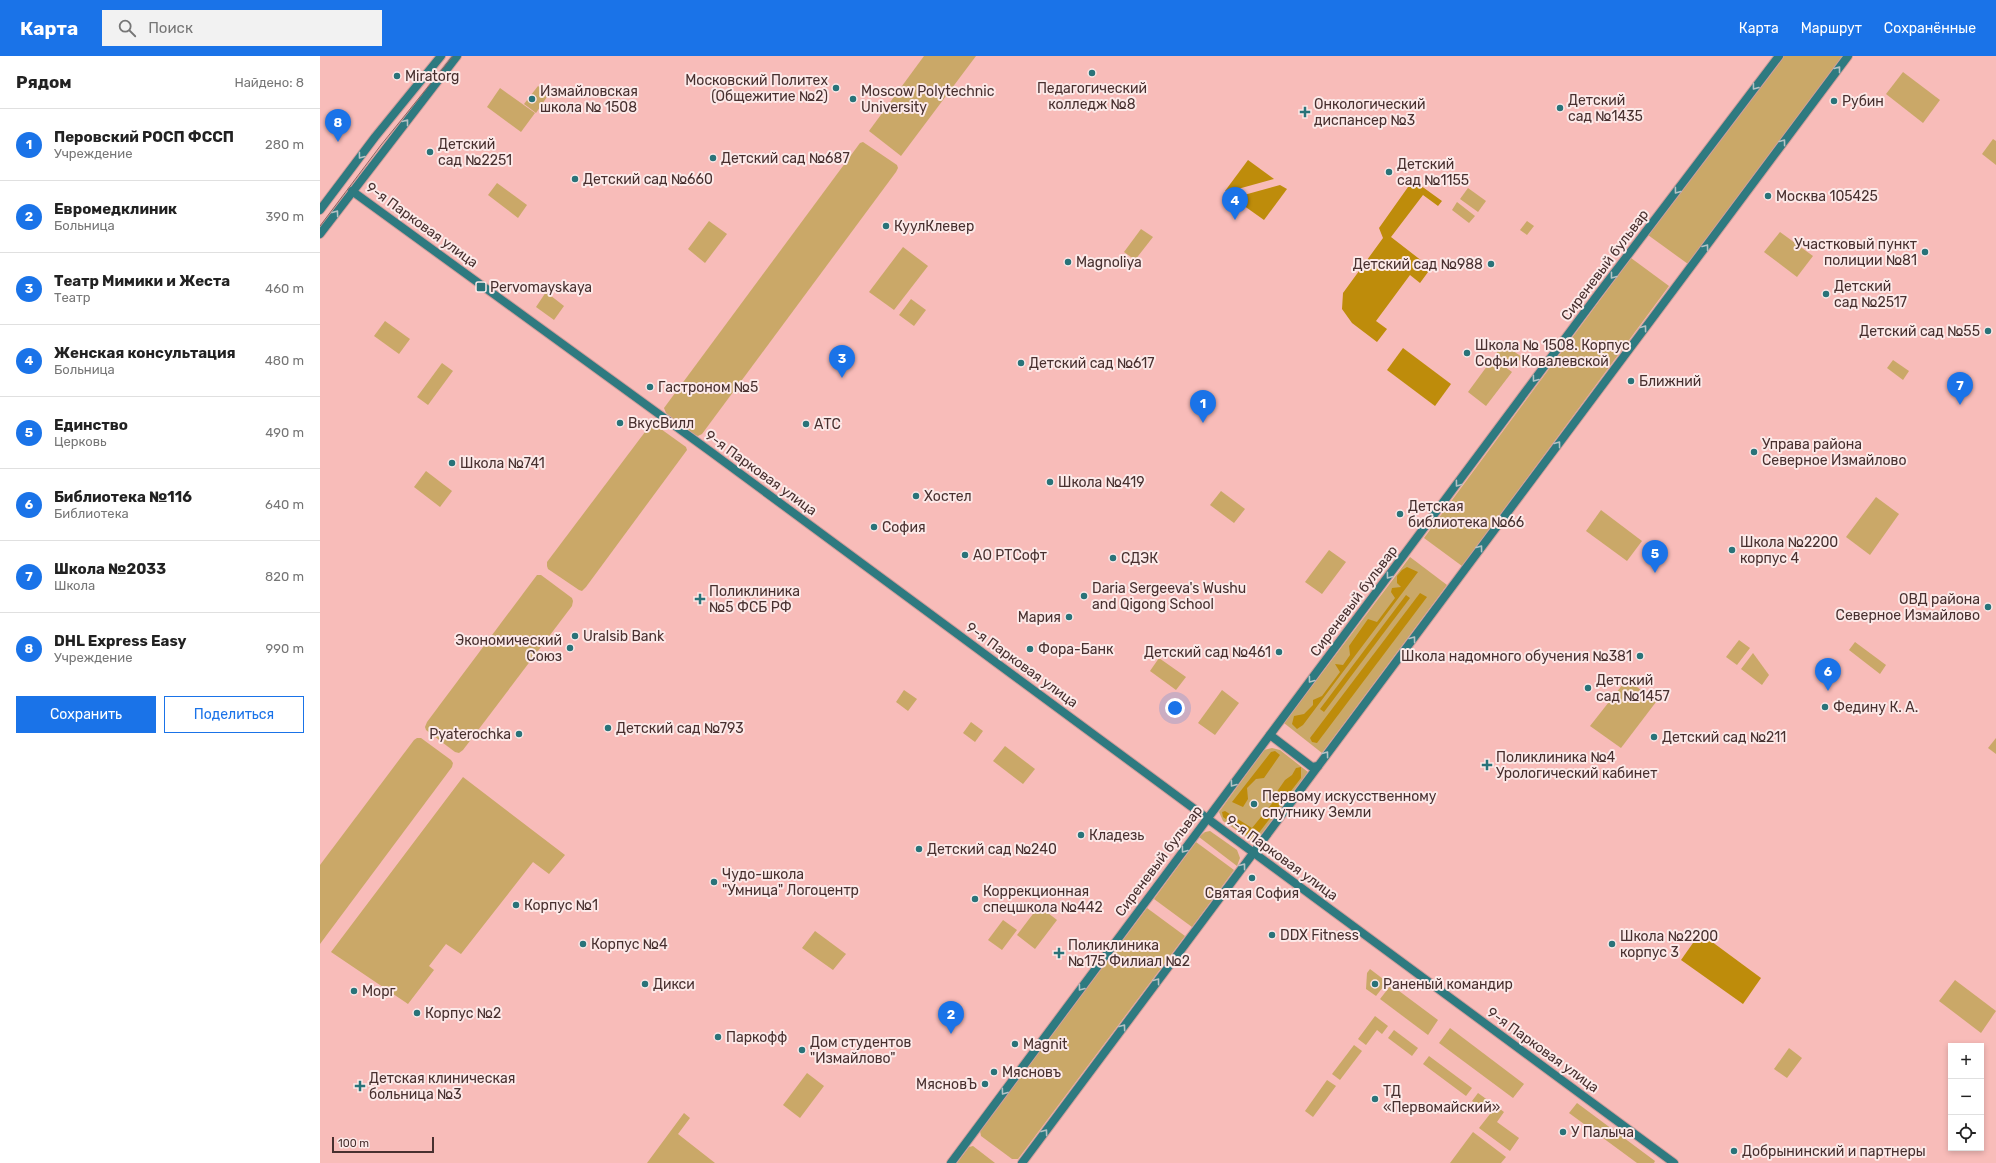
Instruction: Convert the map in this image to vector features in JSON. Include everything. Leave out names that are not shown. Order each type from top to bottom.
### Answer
[{"type":"main road","points":[[320,210],[375,137],[441,56]]},
{"type":"main road","points":[[320,234],[457,56]]},
{"type":"main road","name":"Сиреневый бульвар","points":[[951,1163],[1596,297],[1778,56]]},
{"type":"main road","points":[[1022,1163],[1848,56]]},
{"type":"main road","name":"9-я Парковая улица","points":[[352,191],[490,290],[1674,1163]]},
{"type":"main road","points":[[1270,735],[1312,767],[1318,766]]},
{"type":"shaded area","points":[[924,56],[976,56],[901,156],[869,131]]},
{"type":"shaded area","points":[[1783,56],[1843,56],[1688,264],[1648,235]]},
{"type":"shaded area","points":[[1903,72],[1940,100],[1923,123],[1886,94]]},
{"type":"shaded area","points":[[538,86],[549,94],[536,113],[524,104]]},
{"type":"shaded area","points":[[500,88],[535,113],[521,132],[487,107]]},
{"type":"shaded area","points":[[1993,139],[1996,141],[1996,165],[1982,154]]},
{"type":"shaded area","points":[[863,142],[897,165],[898,168],[896,172],[702,434],[698,436],[695,435],[666,413],[664,408],[860,143]]},
{"type":"shaded area","points":[[1248,160],[1274,179],[1227,192],[1225,191]]},
{"type":"shaded area","points":[[1413,180],[1442,201],[1438,206],[1423,195],[1391,237],[1431,268],[1420,283],[1410,275],[1376,321],[1387,329],[1377,342],[1352,323],[1342,309],[1343,293],[1383,238],[1379,228]]},
{"type":"shaded area","points":[[497,183],[527,205],[518,218],[488,195]]},
{"type":"shaded area","points":[[1280,185],[1287,189],[1264,220],[1233,198]]},
{"type":"shaded area","points":[[1468,188],[1486,201],[1478,212],[1460,199]]},
{"type":"shaded area","points":[[1457,202],[1475,216],[1469,223],[1452,210]]},
{"type":"shaded area","points":[[709,221],[727,234],[705,263],[688,249]]},
{"type":"shaded area","points":[[1527,221],[1534,226],[1527,235],[1520,230]]},
{"type":"shaded area","points":[[1141,229],[1153,237],[1135,260],[1124,252]]},
{"type":"shaded area","points":[[1780,232],[1813,256],[1797,277],[1764,252]]},
{"type":"shaded area","points":[[903,247],[928,266],[894,310],[869,292]]},
{"type":"shaded area","points":[[1631,258],[1669,286],[1462,566],[1424,538]]},
{"type":"shaded area","points":[[546,292],[564,306],[554,320],[536,307]]},
{"type":"shaded area","points":[[911,299],[926,310],[914,326],[899,315]]},
{"type":"shaded area","points":[[385,321],[410,339],[399,354],[374,336]]},
{"type":"shaded area","points":[[1503,344],[1522,357],[1514,368],[1496,354]]},
{"type":"shaded area","points":[[1403,348],[1451,384],[1435,406],[1387,370]]},
{"type":"shaded area","points":[[1493,358],[1512,372],[1486,406],[1468,392]]},
{"type":"shaded area","points":[[1893,360],[1909,371],[1903,380],[1887,368]]},
{"type":"shaded area","points":[[442,363],[453,371],[428,405],[417,397]]},
{"type":"shaded area","points":[[654,424],[686,447],[687,450],[586,587],[582,591],[579,590],[548,569],[547,562],[648,428]]},
{"type":"shaded area","points":[[426,471],[452,491],[440,507],[414,487]]},
{"type":"shaded area","points":[[1221,491],[1245,509],[1234,523],[1210,505]]},
{"type":"shaded area","points":[[1876,497],[1899,514],[1870,555],[1846,537]]},
{"type":"shaded area","points":[[1601,510],[1642,541],[1627,561],[1586,531]]},
{"type":"shaded area","points":[[1329,550],[1346,562],[1322,594],[1305,582]]},
{"type":"shaded area","points":[[1410,557],[1447,585],[1322,753],[1284,723]]},
{"type":"shaded area","points":[[1407,567],[1418,572],[1303,725],[1297,729],[1292,724],[1294,716],[1304,714],[1313,705],[1313,700],[1322,696],[1340,672],[1335,664],[1343,665],[1350,655],[1349,646],[1368,619],[1377,622],[1395,598],[1391,592],[1392,588],[1401,587],[1397,583],[1397,576]]},
{"type":"shaded area","points":[[537,575],[541,575],[572,598],[572,606],[463,750],[459,753],[455,752],[426,730],[425,727],[427,722]]},
{"type":"shaded area","points":[[1420,593],[1427,597],[1317,743],[1312,742],[1310,738]]},
{"type":"shaded area","points":[[1406,595],[1410,598],[1324,712],[1320,709]]},
{"type":"shaded area","points":[[1739,640],[1750,648],[1737,665],[1726,657]]},
{"type":"shaded area","points":[[1855,642],[1886,665],[1880,674],[1849,650]]},
{"type":"shaded area","points":[[1753,653],[1769,675],[1762,685],[1741,669]]},
{"type":"shaded area","points":[[1159,658],[1186,677],[1176,690],[1150,671]]},
{"type":"shaded area","points":[[1627,679],[1656,702],[1621,748],[1590,726]]},
{"type":"shaded area","points":[[904,690],[917,699],[908,711],[896,702]]},
{"type":"shaded area","points":[[1222,690],[1239,703],[1215,735],[1198,723]]},
{"type":"shaded area","points":[[971,722],[983,731],[975,742],[963,733]]},
{"type":"shaded area","points":[[417,738],[421,738],[451,760],[453,763],[452,767],[320,944],[320,865]]},
{"type":"shaded area","points":[[1996,738],[1996,754],[1988,748]]},
{"type":"shaded area","points":[[1005,746],[1035,769],[1023,784],[993,761]]},
{"type":"shaded area","points":[[1272,748],[1280,750],[1308,772],[1260,836],[1251,840],[1223,821],[1219,812],[1264,750]]},
{"type":"shaded area","points":[[1275,751],[1280,755],[1264,778],[1256,779],[1247,788],[1248,799],[1243,807],[1232,802],[1271,752]]},
{"type":"shaded area","points":[[1301,767],[1301,778],[1258,834],[1250,837],[1223,817],[1222,812],[1225,811],[1252,828],[1274,801],[1276,793],[1285,780],[1292,775],[1296,768]]},
{"type":"shaded area","points":[[463,777],[565,855],[549,874],[533,862],[461,954],[446,944],[429,966],[434,970],[408,1004],[331,952]]},
{"type":"shaded area","points":[[1210,831],[1237,850],[1240,858],[1237,866],[1199,837],[1205,832]]},
{"type":"shaded area","points":[[1196,842],[1234,870],[1192,927],[1154,899]]},
{"type":"shaded area","points":[[1039,906],[1057,920],[1035,949],[1017,935]]},
{"type":"shaded area","points":[[1147,908],[1185,936],[1018,1159],[1012,1159],[981,1136],[980,1131]]},
{"type":"shaded area","points":[[1003,920],[1017,930],[1002,950],[988,940]]},
{"type":"shaded area","points":[[815,931],[846,954],[833,970],[802,948]]},
{"type":"shaded area","points":[[1700,933],[1761,978],[1743,1004],[1681,960]]},
{"type":"shaded area","points":[[1370,969],[1387,982],[1376,996],[1366,989],[1367,973]]},
{"type":"shaded area","points":[[1955,980],[1996,1011],[1981,1033],[1939,1001]]},
{"type":"shaded area","points":[[1391,985],[1438,1020],[1428,1035],[1380,999]]},
{"type":"shaded area","points":[[1375,1016],[1388,1026],[1382,1034],[1377,1030],[1366,1045],[1358,1039]]},
{"type":"shaded area","points":[[1450,1028],[1524,1084],[1513,1098],[1439,1043]]},
{"type":"shaded area","points":[[1394,1030],[1418,1048],[1412,1056],[1388,1038]]},
{"type":"shaded area","points":[[1354,1045],[1362,1051],[1340,1080],[1332,1074]]},
{"type":"shaded area","points":[[1789,1048],[1802,1058],[1787,1078],[1774,1069]]},
{"type":"shaded area","points":[[1429,1056],[1472,1088],[1466,1096],[1423,1064]]},
{"type":"shaded area","points":[[807,1073],[824,1086],[800,1118],[783,1105]]},
{"type":"shaded area","points":[[1327,1080],[1336,1086],[1313,1117],[1305,1111]]},
{"type":"shaded area","points":[[1478,1093],[1504,1112],[1497,1122],[1519,1138],[1510,1151],[1479,1128],[1490,1114],[1472,1101]]},
{"type":"shaded area","points":[[1577,1103],[1655,1161],[1654,1163],[1637,1163],[1569,1113]]},
{"type":"shaded area","points":[[684,1113],[690,1118],[678,1134],[715,1163],[647,1163]]},
{"type":"shaded area","points":[[1473,1132],[1506,1157],[1501,1163],[1450,1163]]},
{"type":"shaded area","points":[[973,1146],[995,1163],[957,1163],[969,1147]]},
{"type":"tram line","points":[[320,226],[381,145],[453,56]]},
{"type":"place","name":"Педагогический колледж №8","points":[[1092,73]]},
{"type":"place","name":"Miratorg","points":[[397,76]]},
{"type":"place","name":"Московский Политех (Общежитие №2)","points":[[836,88]]},
{"type":"place","name":"Измайловская школа № 1508","points":[[532,99]]},
{"type":"place","name":"Moscow Polytechnic University","points":[[853,99]]},
{"type":"place","name":"Рубин","points":[[1834,101]]},
{"type":"place","name":"Детский сад №1435","points":[[1560,108]]},
{"type":"place","name":"Онкологический диспансер №3","points":[[1305,112]]},
{"type":"place","name":"DHL Express Easy","points":[[338,142]]},
{"type":"place","name":"Детский сад №2251","points":[[430,152]]},
{"type":"place","name":"Детский сад №687","points":[[713,158]]},
{"type":"place","name":"Детский сад №1155","points":[[1389,172]]},
{"type":"place","name":"Детский сад №660","points":[[575,179]]},
{"type":"place","name":"Москва 105425","points":[[1768,196]]},
{"type":"place","name":"Женская консультация","points":[[1235,220]]},
{"type":"place","name":"КуулКлевер","points":[[886,226]]},
{"type":"place","name":"Участковый пункт полиции №81","points":[[1925,252]]},
{"type":"place","name":"Magnoliya","points":[[1068,262]]},
{"type":"place","name":"Детский сад №988","points":[[1491,264]]},
{"type":"place","name":"Pervomayskaya","points":[[481,287]]},
{"type":"place","name":"Детский сад №2517","points":[[1826,294]]},
{"type":"place","name":"Детский сад №55","points":[[1988,331]]},
{"type":"place","name":"Школа № 1508. Корпус Софьи Ковалевской","points":[[1467,353]]},
{"type":"place","name":"Детский сад №617","points":[[1021,363]]},
{"type":"place","name":"Театр Мимики и Жеста","points":[[842,378]]},
{"type":"place","name":"Ближний","points":[[1631,381]]},
{"type":"place","name":"Гастроном №5","points":[[650,387]]},
{"type":"place","name":"Школа №2033","points":[[1960,405]]},
{"type":"place","name":"ВкусВилл","points":[[620,423]]},
{"type":"place","name":"Перовский РОСП ФССП","points":[[1203,423]]},
{"type":"place","name":"АТС","points":[[806,424]]},
{"type":"place","name":"Управа района Северное Измайлово","points":[[1754,452]]},
{"type":"place","name":"Школа №741","points":[[452,463]]},
{"type":"place","name":"Школа №419","points":[[1050,482]]},
{"type":"place","name":"Хостел","points":[[916,496]]},
{"type":"place","name":"Детская библиотека №66","points":[[1400,514]]},
{"type":"place","name":"София","points":[[874,527]]},
{"type":"place","name":"Школа №2200 корпус 4","points":[[1732,550]]},
{"type":"place","name":"АО РТСофт","points":[[965,555]]},
{"type":"place","name":"СДЭК","points":[[1113,558]]},
{"type":"place","name":"Единство","points":[[1655,573]]},
{"type":"place","name":"Daria Sergeeva's Wushu and Qigong School","points":[[1084,596]]},
{"type":"place","name":"Поликлиника №5 ФСБ РФ","points":[[700,599]]},
{"type":"place","name":"ОВД района Северное Измайлово","points":[[1988,607]]},
{"type":"place","name":"Мария","points":[[1069,617]]},
{"type":"place","name":"Uralsib Bank","points":[[575,636]]},
{"type":"place","name":"Экономический Союз","points":[[570,648]]},
{"type":"place","name":"Фора-Банк","points":[[1030,649]]},
{"type":"place","name":"Детский сад №461","points":[[1279,652]]},
{"type":"place","name":"Школа надомного обучения №381","points":[[1640,656]]},
{"type":"place","name":"Детский сад №1457","points":[[1588,688]]},
{"type":"place","name":"Библиотека №116","points":[[1828,691]]},
{"type":"place","name":"Федину К. А.","points":[[1825,707]]},
{"type":"place","name":"Детский сад №793","points":[[608,728]]},
{"type":"place","name":"Pyaterochka","points":[[519,734]]},
{"type":"place","name":"Детский сад №211","points":[[1654,737]]},
{"type":"place","name":"Поликлиника №4 Урологический кабинет","points":[[1487,765]]},
{"type":"place","name":"Первому искусственному спутнику Земли","points":[[1254,804]]},
{"type":"place","name":"Кладезь","points":[[1081,835]]},
{"type":"place","name":"Детский сад №240","points":[[919,849]]},
{"type":"place","name":"Святая София","points":[[1252,878]]},
{"type":"place","name":"Чудо-школа \"Умница\" Логоцентр","points":[[714,882]]},
{"type":"place","name":"Коррекционная спецшкола №442","points":[[975,899]]},
{"type":"place","name":"Корпус №1","points":[[516,905]]},
{"type":"place","name":"DDX Fitness","points":[[1272,935]]},
{"type":"place","name":"Корпус №4","points":[[583,944]]},
{"type":"place","name":"Школа №2200 корпус 3","points":[[1612,944]]},
{"type":"place","name":"Поликлиника №175 Филиал №2","points":[[1059,953]]},
{"type":"place","name":"Дикси","points":[[645,984]]},
{"type":"place","name":"Раненый командир","points":[[1375,984]]},
{"type":"place","name":"Морг","points":[[354,991]]},
{"type":"place","name":"Корпус №2","points":[[417,1013]]},
{"type":"place","name":"Евромедклиник","points":[[951,1034]]},
{"type":"place","name":"Паркофф","points":[[718,1037]]},
{"type":"place","name":"Magnit","points":[[1015,1044]]},
{"type":"place","name":"Дом студентов \"Измайлово\"","points":[[802,1050]]},
{"type":"place","name":"Мясновъ","points":[[994,1072]]},
{"type":"place","name":"МясновЪ","points":[[985,1084]]},
{"type":"place","name":"Детская клиническая больница №3","points":[[360,1086]]},
{"type":"place","name":"ТД «Первомайский»","points":[[1375,1099]]},
{"type":"place","name":"У Палыча","points":[[1563,1132]]},
{"type":"place","name":"Добрынинский и партнеры","points":[[1734,1151]]}]
